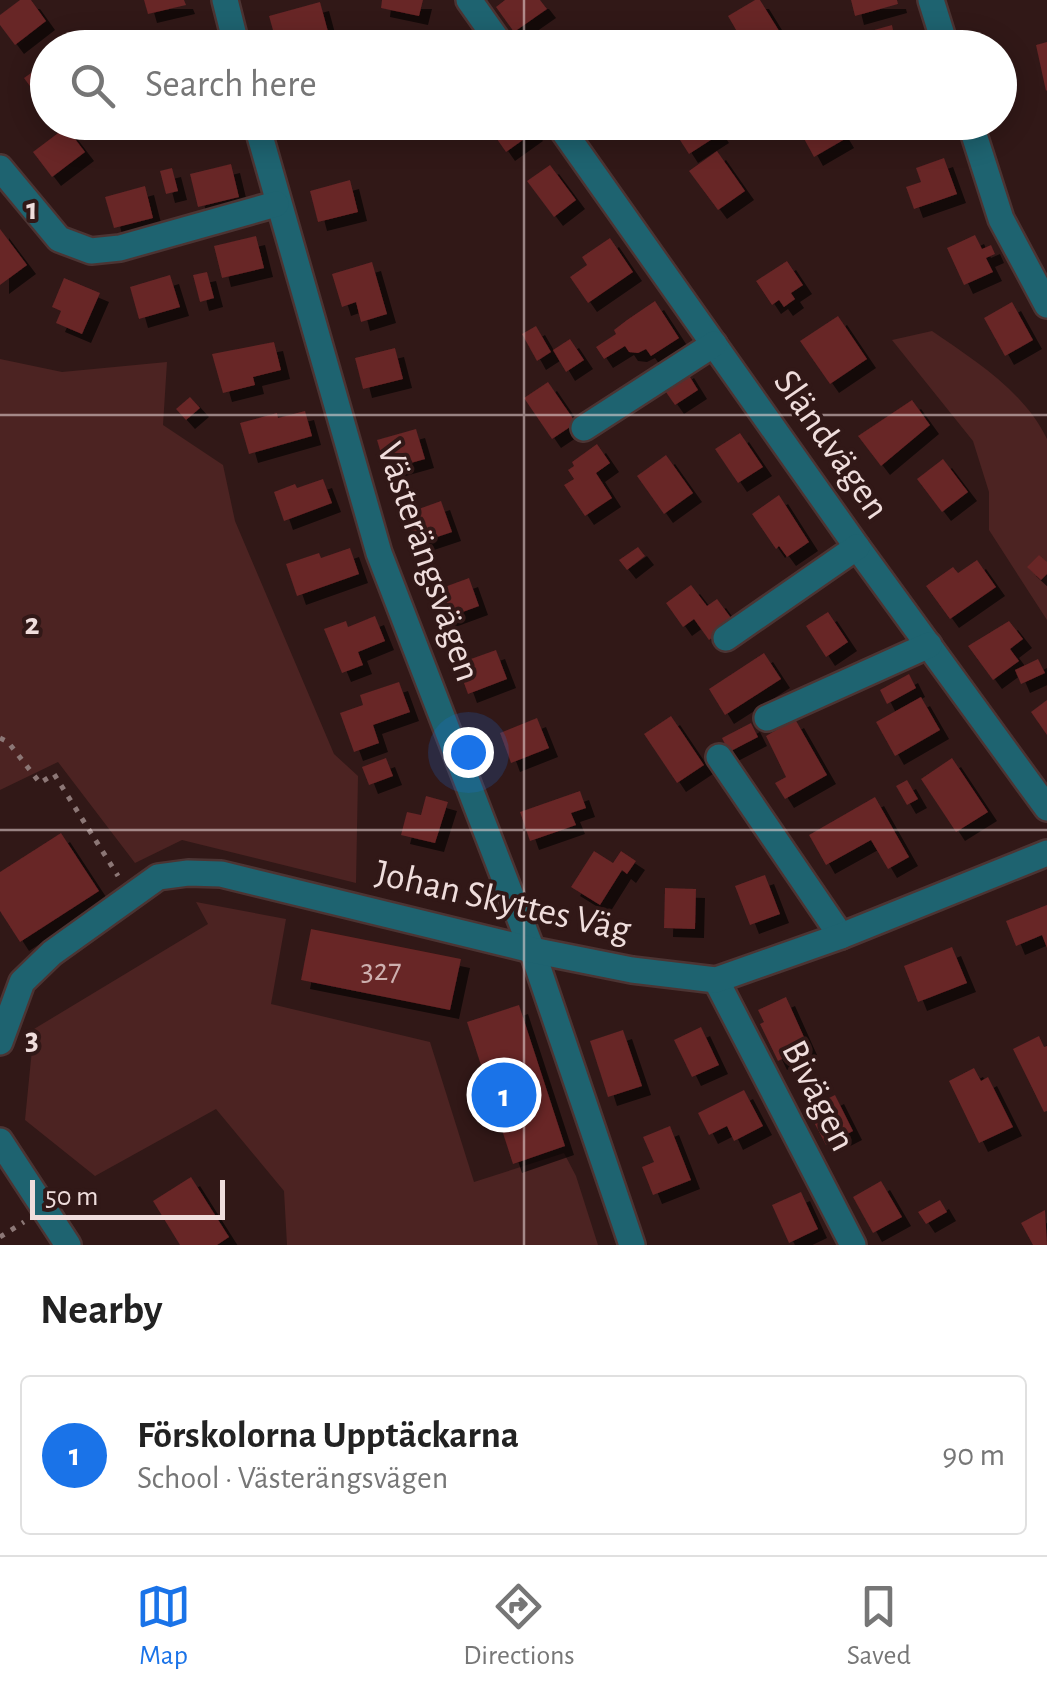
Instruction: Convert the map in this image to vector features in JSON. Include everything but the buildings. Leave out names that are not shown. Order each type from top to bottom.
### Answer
[{"type":"street","points":[[225,0],[232,30]]},
{"type":"street","points":[[469,0],[490,30]]},
{"type":"street","points":[[931,0],[940,30]]},
{"type":"street","name":"Västerängsvägen","points":[[260,140],[379,554],[532,950],[632,1245]]},
{"type":"street","name":"Sländvägen","points":[[570,140],[1047,808]]},
{"type":"street","points":[[976,140],[1001,219],[1047,305]]},
{"type":"street","points":[[0,168],[59,240],[91,251],[120,248],[276,204]]},
{"type":"street","points":[[584,428],[714,344]]},
{"type":"street","points":[[726,638],[858,548]]},
{"type":"street","points":[[767,718],[928,645]]},
{"type":"street","points":[[720,756],[841,936]]},
{"type":"street","name":"Johan Skyttes Väg","points":[[0,1042],[22,982],[52,953],[158,878],[188,873],[221,874],[532,950],[632,970],[716,980],[841,936],[1047,852]]},
{"type":"street","name":"Bivägen","points":[[716,980],[854,1245]]},
{"type":"street","points":[[0,1140],[6,1165],[68,1245]]},
{"type":"path","points":[[0,738],[8,742],[40,783],[54,774],[131,896]]},
{"type":"shaded area","points":[[932,331],[1012,391],[1047,439],[1047,620],[989,530],[989,492],[973,441],[892,340]]},
{"type":"shaded area","points":[[0,359],[62,372],[167,362],[163,425],[223,465],[235,521],[334,754],[358,776],[356,883],[182,840],[135,863],[58,762],[0,790]]},
{"type":"shaded area","points":[[196,902],[286,919],[271,1004],[430,1042],[474,1182],[564,1153],[576,1176],[598,1245],[287,1245],[284,1191],[216,1109],[95,1176],[25,1120],[34,1029],[208,924]]},
{"type":"place","name":"Förskolorna Upptäckarna","points":[[504,1095]]}]
